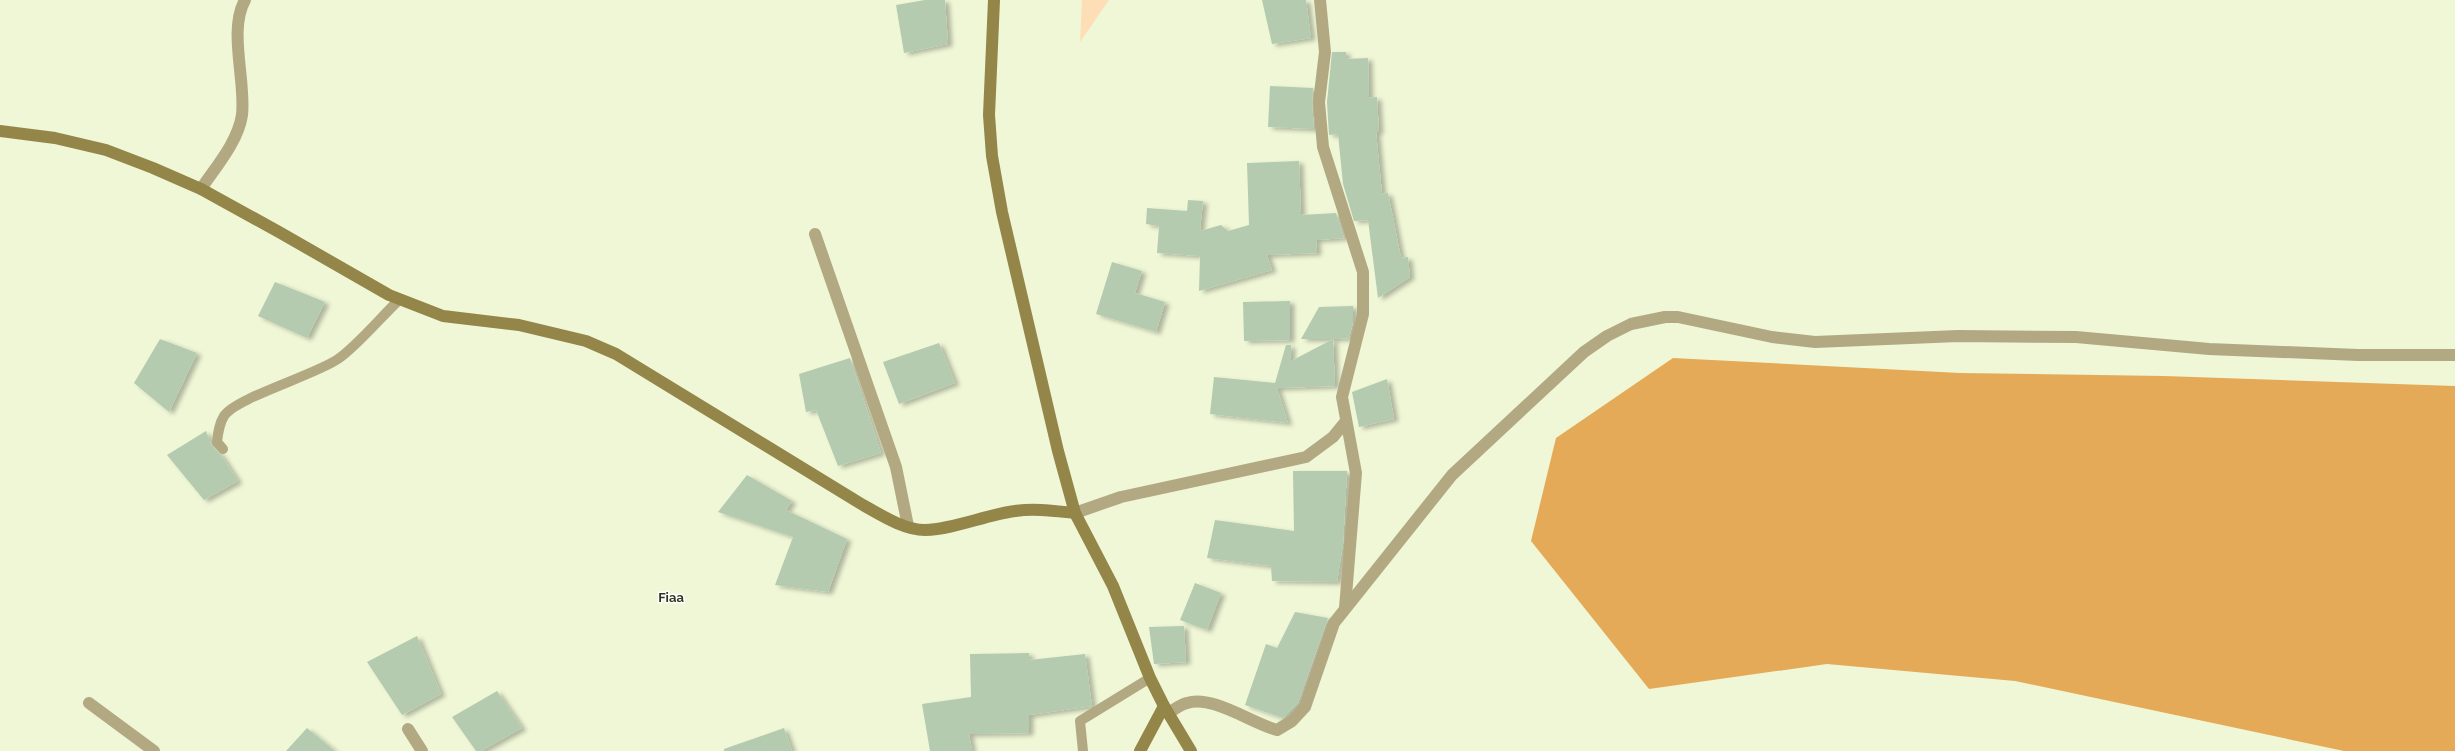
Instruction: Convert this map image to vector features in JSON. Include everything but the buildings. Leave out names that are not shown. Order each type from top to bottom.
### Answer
[{"type":"street","points":[[201,189],[233,139],[242,116],[243,86],[239,52],[239,25],[245,0]]},
{"type":"street","points":[[994,0],[989,115],[992,156],[1002,212],[1058,451],[1076,513],[1113,586],[1150,678],[1166,709],[1191,751]]},
{"type":"street","points":[[1320,0],[1325,52],[1320,102],[1323,147],[1363,272],[1363,314],[1343,388],[1346,421],[1356,473],[1345,608]]},
{"type":"street","points":[[0,131],[55,138],[106,150],[201,189],[399,300],[443,316],[519,325],[586,341],[616,354],[863,505],[883,516],[908,526],[925,530],[1016,510],[1042,510],[1076,513],[1121,497],[1306,457],[1333,437],[1346,421]]},
{"type":"street","points":[[815,234],[896,467],[908,526]]},
{"type":"street","points":[[1140,751],[1166,709],[1186,703],[1200,701],[1222,707],[1260,726],[1277,730],[1285,726],[1305,707],[1334,623],[1452,475],[1584,352],[1607,336],[1647,319],[1678,317],[1772,337],[1814,342],[1958,336],[2076,337],[2210,349],[2358,355],[2455,355]]},
{"type":"street","points":[[89,703],[154,751]]},
{"type":"street","points":[[408,729],[422,751]]},
{"type":"lane","points":[[223,449],[217,442],[219,428],[225,414],[237,405],[304,377],[339,359],[399,300]]},
{"type":"lane","points":[[1083,751],[1080,721],[1150,678]]},
{"type":"shaded area","points":[[1082,0],[1109,0],[1080,42]]},
{"type":"shaded area","points":[[1673,358],[1960,373],[2164,376],[2455,386],[2455,751],[2344,751],[2015,681],[1827,664],[1649,689],[1531,541],[1556,438]]},
{"type":"district","name":"Fiaa","points":[[671,597]]}]
